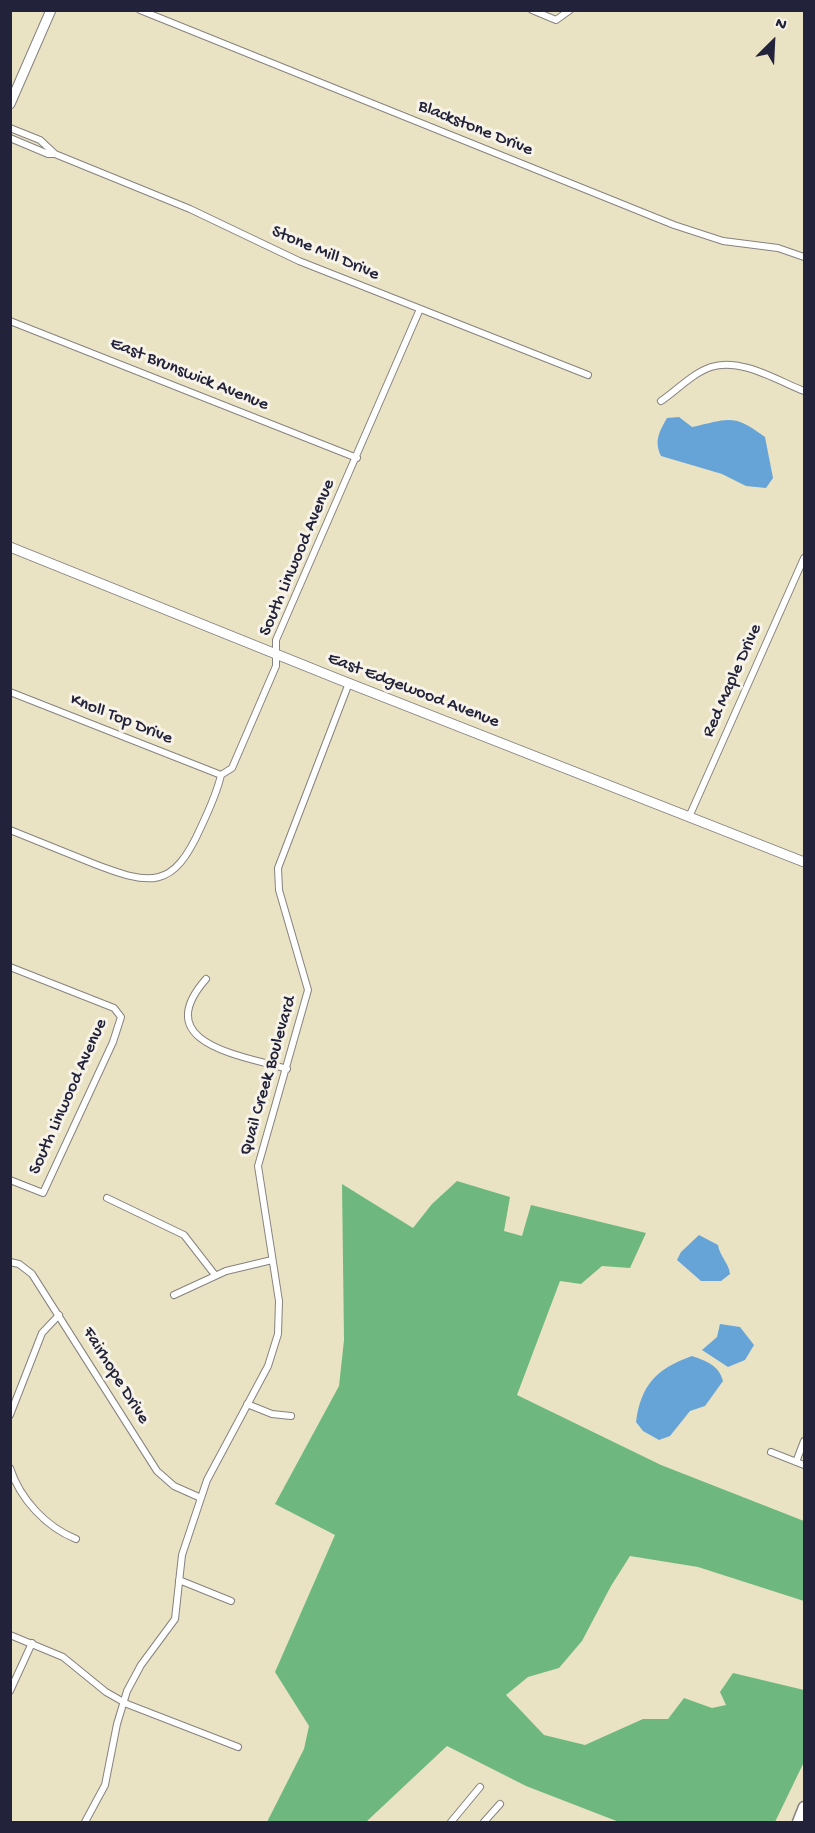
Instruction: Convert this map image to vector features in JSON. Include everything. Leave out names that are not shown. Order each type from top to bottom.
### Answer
[{"type":"main road","points":[[10,104],[51,10]]},
{"type":"main road","name":"East Edgewood Avenue","points":[[10,547],[804,862]]},
{"type":"main road","points":[[798,1822],[804,1807]]},
{"type":"street","name":"Blackstone Drive","points":[[140,10],[674,225],[723,241],[778,249],[804,257]]},
{"type":"street","points":[[532,10],[556,20],[570,10]]},
{"type":"street","name":"Stone Mill Drive","points":[[10,128],[40,140],[55,154],[190,209],[284,255],[588,375]]},
{"type":"street","name":"Stone Mill Drive","points":[[10,138],[48,154],[55,154]]},
{"type":"street","name":"South Linwood Avenue","points":[[10,830],[133,879],[152,879],[168,873],[182,862],[191,849],[218,788],[221,775],[232,768],[276,666],[276,640],[420,309]]},
{"type":"street","name":"East Brunswick Avenue","points":[[10,321],[357,458]]},
{"type":"street","points":[[661,401],[700,373],[721,365],[743,367],[804,391]]},
{"type":"street","name":"Red Maple Drive","points":[[689,817],[804,558]]},
{"type":"street","name":"Quail Creek Boulevard","points":[[85,1822],[105,1785],[123,1701],[137,1671],[173,1624],[184,1549],[211,1471],[269,1363],[278,1334],[279,1301],[258,1166],[309,990],[279,890],[278,868],[349,683]]},
{"type":"street","name":"Knoll Top Drive","points":[[10,692],[221,775]]},
{"type":"street","name":"South Linwood Avenue","points":[[10,967],[114,1008],[120,1013],[113,1042],[43,1193],[10,1180]]},
{"type":"street","points":[[206,979],[192,994],[187,1016],[194,1035],[209,1046],[287,1069]]},
{"type":"street","points":[[107,1198],[184,1235],[215,1275]]},
{"type":"street","points":[[174,1294],[215,1275],[272,1260]]},
{"type":"street","name":"Fairhope Drive","points":[[10,1262],[20,1264],[32,1274],[158,1471],[174,1486],[201,1498]]},
{"type":"street","points":[[10,1415],[42,1333],[59,1315]]},
{"type":"street","points":[[247,1404],[272,1414],[291,1416]]},
{"type":"street","points":[[796,1461],[804,1441]]},
{"type":"street","points":[[771,1452],[804,1465]]},
{"type":"street","points":[[10,1468],[12,1479],[49,1524],[76,1539]]},
{"type":"street","points":[[179,1580],[231,1601]]},
{"type":"street","points":[[10,1635],[63,1657],[106,1692],[123,1701],[238,1747]]},
{"type":"street","points":[[10,1691],[32,1643]]},
{"type":"street","points":[[451,1822],[480,1787]]},
{"type":"street","points":[[484,1822],[500,1804]]},
{"type":"green space","points":[[457,1181],[510,1197],[504,1231],[522,1236],[531,1205],[646,1233],[630,1268],[602,1266],[581,1284],[560,1281],[517,1395],[661,1465],[804,1521],[804,1601],[698,1567],[630,1556],[582,1641],[559,1668],[528,1677],[506,1695],[544,1735],[585,1745],[643,1719],[668,1719],[684,1698],[712,1708],[726,1705],[720,1692],[733,1673],[804,1690],[804,1762],[775,1822],[619,1822],[526,1786],[447,1746],[366,1822],[267,1822],[304,1749],[309,1726],[275,1672],[335,1535],[275,1504],[339,1386],[344,1340],[342,1184],[413,1228],[432,1204]]},
{"type":"water","points":[[679,417],[692,427],[723,420],[738,421],[765,437],[773,478],[766,488],[746,486],[722,474],[661,456],[658,437],[662,428],[667,418]]},
{"type":"water","points":[[699,1235],[718,1245],[730,1274],[721,1281],[701,1281],[677,1260],[681,1252]]},
{"type":"water","points":[[720,1324],[740,1327],[754,1345],[745,1360],[728,1367],[702,1350],[717,1337]]},
{"type":"water","points":[[692,1356],[715,1367],[723,1381],[705,1406],[690,1411],[670,1436],[659,1440],[643,1431],[636,1422],[642,1398],[646,1388],[660,1373]]}]
